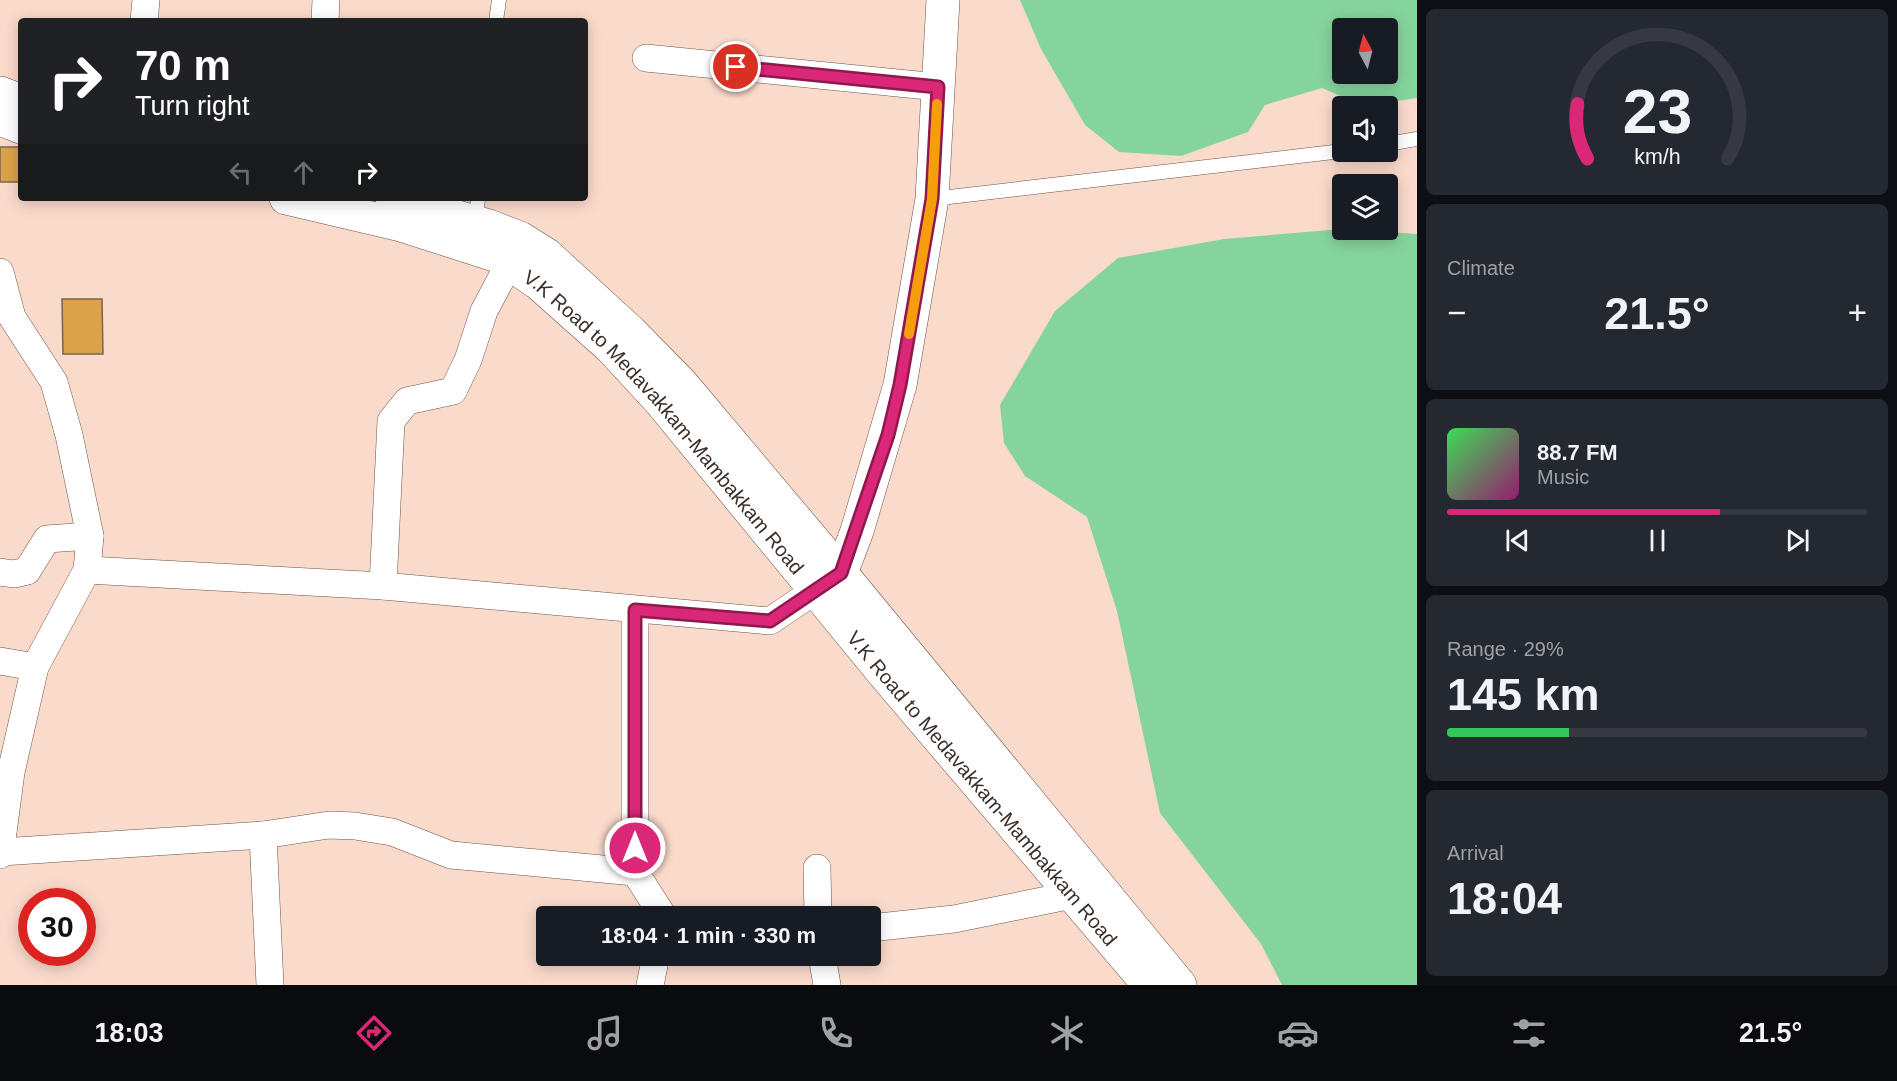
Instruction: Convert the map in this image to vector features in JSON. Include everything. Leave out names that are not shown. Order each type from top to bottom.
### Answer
[{"type":"street","points":[[144,18],[146,0]]},
{"type":"street","points":[[325,18],[326,0]]},
{"type":"street","points":[[87,570],[383,586],[770,621],[829,581],[888,435],[898,395],[932,199],[943,0]]},
{"type":"street","points":[[646,58],[938,87]]},
{"type":"street","points":[[0,93],[18,100]]},
{"type":"street","points":[[0,119],[18,126]]},
{"type":"street","name":"V.K Road to Medavakkam-Mambakkam Road","points":[[297,201],[461,243],[498,256],[538,283],[610,348],[829,581],[1180,985]]},
{"type":"street","name":"V.K Road to Medavakkam-Mambakkam Road","points":[[413,201],[477,210],[547,255],[586,289],[682,384],[829,581],[884,674],[1149,985]]},
{"type":"street","points":[[383,586],[391,421],[406,401],[453,391],[468,360],[484,311],[509,264]]},
{"type":"street","points":[[0,272],[12,317],[54,382],[69,435],[90,536],[87,570],[35,667],[11,772],[1,853],[263,835],[329,825],[356,826],[392,832],[451,855],[635,872]]},
{"type":"street","points":[[0,572],[14,574],[27,571],[47,539],[90,536]]},
{"type":"street","points":[[635,610],[635,872],[657,906]]},
{"type":"street","points":[[0,661],[35,667]]},
{"type":"street","points":[[263,835],[270,985]]},
{"type":"street","points":[[817,868],[818,906]]},
{"type":"street","points":[[881,927],[954,920],[1072,896]]},
{"type":"street","points":[[650,985],[654,966]]},
{"type":"street","points":[[824,966],[827,985]]},
{"type":"lane","points":[[496,18],[498,0]]},
{"type":"lane","points":[[1398,143],[1417,140]]},
{"type":"lane","points":[[932,199],[1332,152]]},
{"type":"green space","points":[[1020,0],[1417,0],[1417,98],[1398,101],[1398,96],[1341,96],[1322,88],[1265,105],[1248,132],[1181,156],[1119,152],[1085,125],[1041,49]]},
{"type":"green space","points":[[1332,230],[1332,240],[1398,240],[1398,233],[1417,234],[1417,985],[1282,985],[1261,944],[1160,813],[1117,611],[1087,517],[1025,476],[1004,443],[1000,405],[1055,311],[1118,258],[1224,239]]},
{"type":"building","points":[[0,147],[18,147],[18,182],[0,182]]},
{"type":"building","points":[[62,299],[102,299],[103,354],[63,354]]},
{"type":"slow traffic","points":[[909,334],[932,199],[937,104]]},
{"type":"route","points":[[635,848],[635,610],[770,621],[841,573],[888,435],[900,385],[932,199],[938,87],[736,67]]}]
